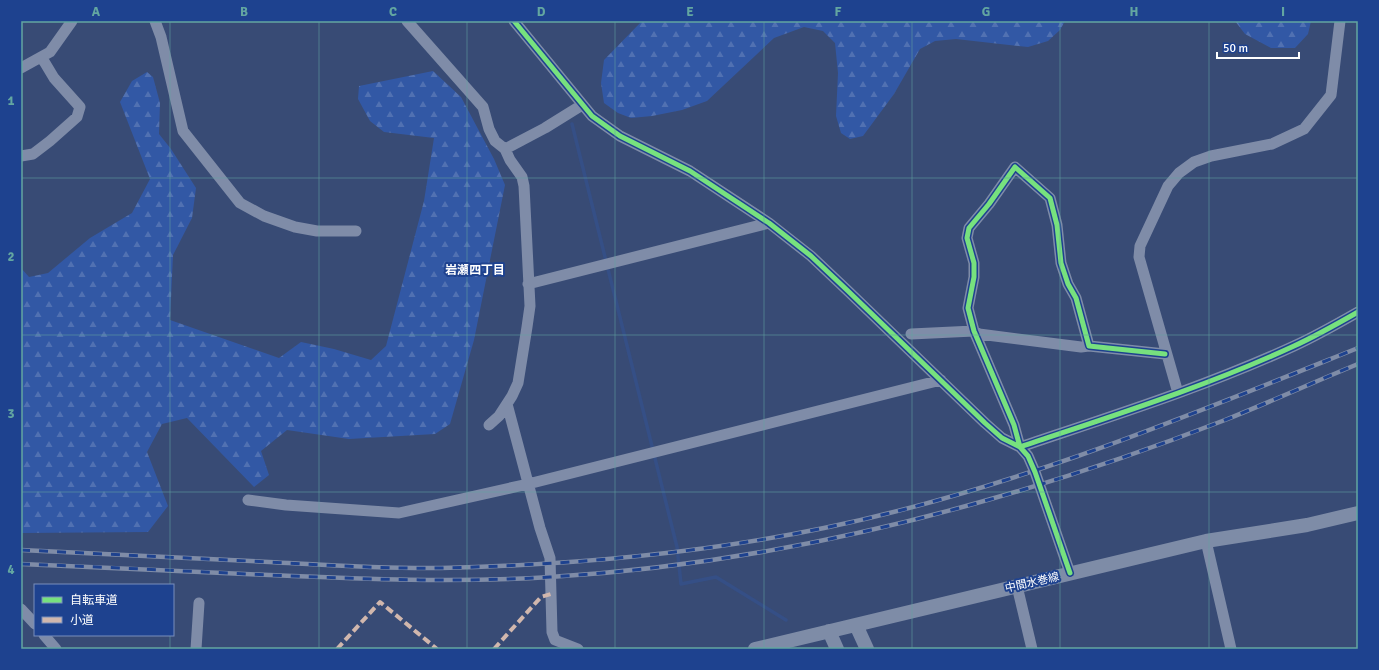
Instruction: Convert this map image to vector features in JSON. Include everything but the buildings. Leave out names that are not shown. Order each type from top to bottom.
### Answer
[{"type":"main road","name":"中間水巻線","points":[[758,649],[1206,541],[1307,525],[1358,513]]},
{"type":"main road","points":[[856,625],[867,649]]},
{"type":"main road","points":[[829,631],[837,649]]},
{"type":"street","points":[[21,68],[42,58],[50,52],[72,21]]},
{"type":"street","points":[[155,21],[183,131],[240,203],[264,216],[295,227],[317,231],[356,231]]},
{"type":"street","points":[[407,21],[483,107],[489,129],[495,141],[505,149],[510,160],[522,177],[524,186],[530,306],[518,382],[512,396],[499,416],[489,425]]},
{"type":"street","points":[[514,21],[592,116],[620,136],[690,171],[769,222],[811,256],[985,423],[1002,438],[1020,448],[1028,456],[1035,472],[1070,573]]},
{"type":"street","points":[[1178,393],[1165,354],[1139,257],[1140,246],[1168,186],[1179,173],[1194,162],[1211,156],[1272,144],[1304,129],[1331,94],[1340,21]]},
{"type":"street","points":[[21,156],[33,154],[50,141],[77,117],[80,107],[54,78],[42,58]]},
{"type":"street","points":[[505,149],[545,128],[582,105]]},
{"type":"street","points":[[1020,448],[1014,425],[974,332],[968,308],[974,270],[974,263],[967,238],[969,228],[989,204],[1015,167],[1050,198],[1057,225],[1061,263],[1068,284],[1076,298],[1089,346]]},
{"type":"street","points":[[528,284],[769,222]]},
{"type":"street","points":[[1020,448],[1178,393],[1241,369],[1295,346],[1358,312]]},
{"type":"street","points":[[911,334],[974,332],[979,334],[1081,347],[1089,346],[1165,354]]},
{"type":"street","points":[[248,500],[286,505],[399,513],[528,484],[941,380]]},
{"type":"street","points":[[507,404],[528,484],[550,558],[552,632],[555,640],[578,649]]},
{"type":"street","points":[[1206,541],[1231,649]]},
{"type":"street","points":[[1017,586],[1032,649]]},
{"type":"street","points":[[196,649],[199,603]]},
{"type":"street","points":[[21,609],[34,623]]},
{"type":"street","points":[[45,636],[56,649]]},
{"type":"green space","points":[[642,21],[1065,21],[1060,30],[1048,41],[1028,47],[956,39],[935,41],[920,49],[894,94],[863,136],[850,139],[841,133],[836,116],[838,73],[835,43],[823,31],[804,27],[774,38],[707,101],[682,110],[652,116],[631,118],[618,113],[604,103],[601,83],[604,60]]},
{"type":"green space","points":[[1235,21],[1311,21],[1308,34],[1295,48],[1271,48],[1245,34]]},
{"type":"green space","points":[[433,71],[461,97],[494,159],[505,185],[474,340],[450,424],[435,434],[349,439],[287,430],[261,451],[269,475],[254,487],[187,418],[162,424],[147,452],[168,506],[148,532],[21,533],[21,268],[29,277],[48,273],[90,238],[132,213],[150,179],[120,102],[132,81],[147,72],[153,77],[160,103],[159,134],[171,149],[196,188],[192,218],[173,255],[170,320],[279,358],[301,342],[334,349],[371,360],[386,346],[424,201],[434,138],[384,132],[370,121],[358,99],[359,86]]},
{"type":"waterway","points":[[572,124],[677,547],[681,584],[716,577],[786,620]]},
{"type":"railway","points":[[21,550],[398,568],[441,568],[585,561],[633,557],[729,545],[824,528],[961,494],[1028,473],[1161,426],[1358,348]]},
{"type":"railway","points":[[21,564],[339,578],[480,580],[550,577],[637,570],[723,558],[809,543],[894,525],[978,503],[1061,478],[1225,420],[1358,364]]},
{"type":"marked path","points":[[494,649],[541,597],[551,594]]},
{"type":"marked path","points":[[337,649],[380,602],[437,649]]},
{"type":"cycle path","points":[[514,21],[592,116],[620,136],[690,171],[769,223],[811,256],[985,423],[1002,438],[1020,447],[1028,456],[1035,472],[1070,573]]},
{"type":"cycle path","points":[[1165,354],[1089,346],[1076,298],[1068,284],[1061,263],[1057,225],[1050,198],[1015,167],[989,204],[969,228],[967,238],[974,263],[974,277],[968,308],[974,331],[1014,425],[1020,447],[1227,375],[1302,342],[1358,312]]},
{"type":"district","name":"岩瀬四丁目","points":[[475,270]]}]
